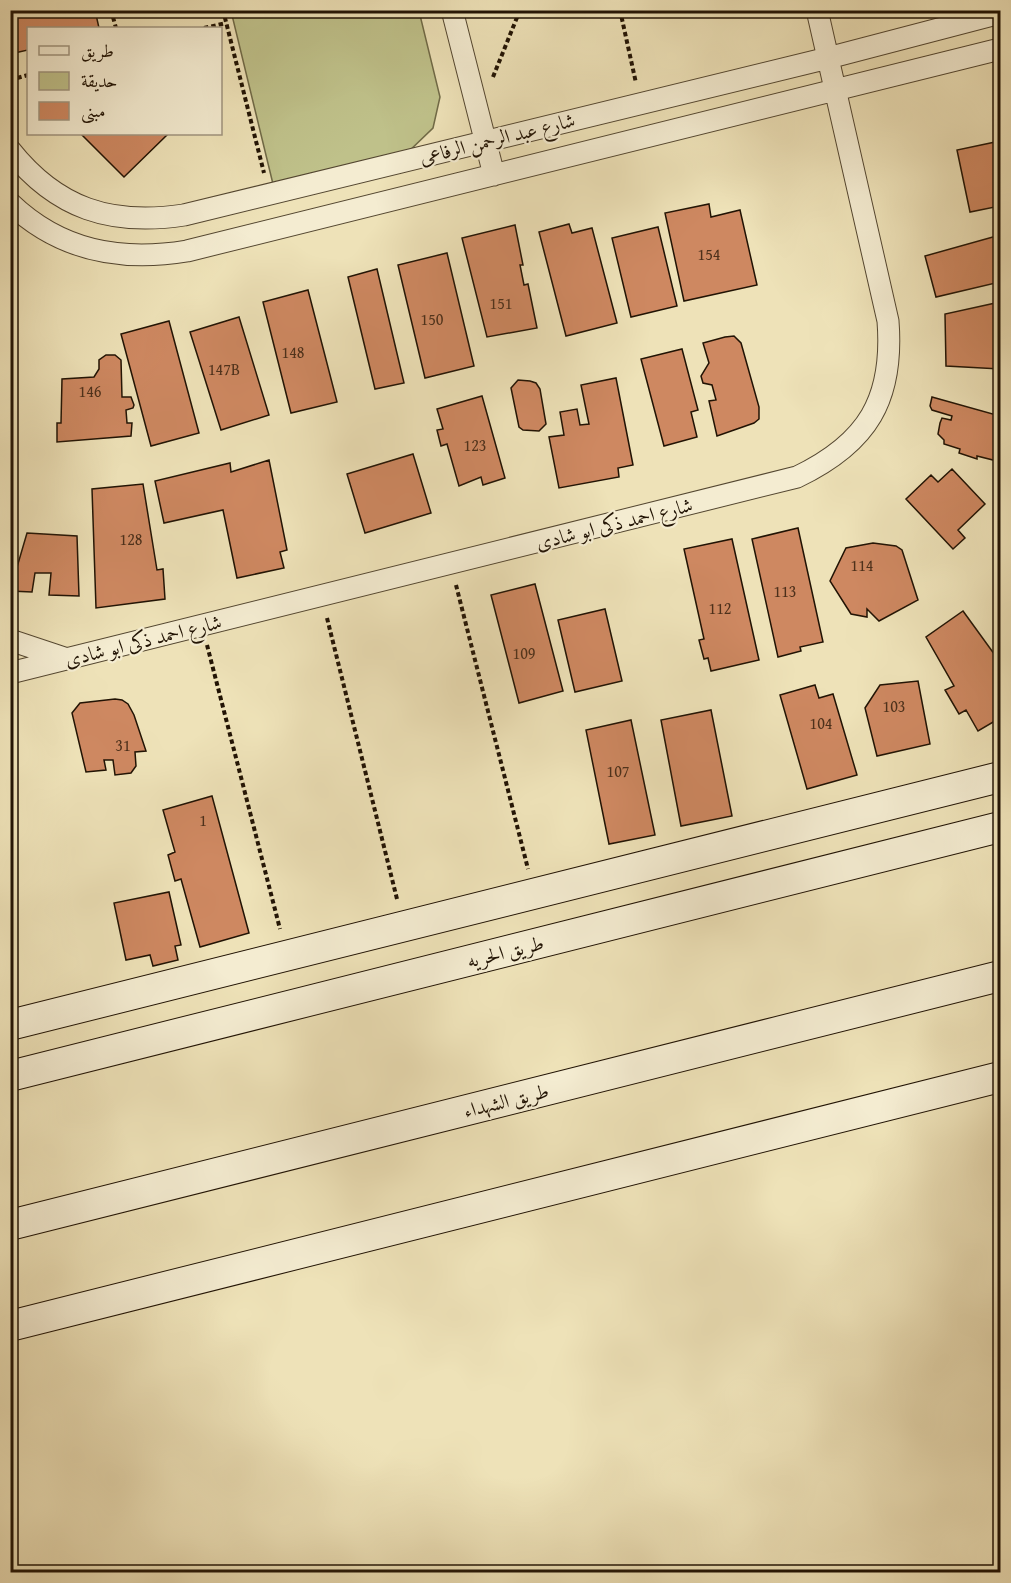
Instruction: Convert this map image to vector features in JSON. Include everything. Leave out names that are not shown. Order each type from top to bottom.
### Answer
[{"type":"street","points":[[452,10],[495,175]]},
{"type":"street","name":"شارع احمد ذكى ابو شادى","points":[[10,673],[797,477],[823,465],[845,449],[864,428],[878,403],[887,377],[890,349],[888,321],[818,10]]},
{"type":"street","name":"شارع عبد الرحمن الرفاعى","points":[[10,150],[25,168],[71,203],[98,213],[126,219],[155,220],[269,195],[641,104],[1000,13]]},
{"type":"street","name":"شارع عبد الرحمن الرفاعى","points":[[10,203],[24,216],[54,235],[87,249],[123,256],[159,256],[187,251],[1000,49]]},
{"type":"street","points":[[10,640],[67,659]]},
{"type":"street","points":[[10,1025],[1000,777]]},
{"type":"street","name":"طريق الحريه","points":[[10,1076],[1000,827]]},
{"type":"street","name":"طريق الشهداء","points":[[10,1225],[1000,976]]},
{"type":"street","points":[[10,1326],[1000,1077]]},
{"type":"path","points":[[111,10],[116,27]]},
{"type":"path","points":[[223,10],[269,195]]},
{"type":"path","points":[[478,113],[520,10]]},
{"type":"path","points":[[620,10],[641,104]]},
{"type":"path","points":[[208,27],[226,22]]},
{"type":"path","points":[[10,80],[27,75]]},
{"type":"path","points":[[451,564],[534,894]]},
{"type":"path","points":[[322,596],[404,926]]},
{"type":"path","points":[[202,626],[287,956]]},
{"type":"green space","points":[[231,11],[419,11],[440,97],[433,128],[407,153],[273,184]]},
{"type":"building","points":[[10,10],[95,10],[99,27],[27,27],[27,50],[10,54]]},
{"type":"building","points":[[82,135],[167,135],[124,177]]},
{"type":"building","points":[[1000,141],[1000,206],[970,212],[957,150]]},
{"type":"building","points":[[709,204],[711,217],[740,210],[757,285],[684,301],[665,213]]},
{"type":"building","points":[[569,224],[572,233],[592,228],[617,323],[566,336],[539,232]]},
{"type":"building","points":[[515,225],[523,265],[520,265],[524,285],[528,284],[537,328],[487,337],[462,238]]},
{"type":"building","points":[[658,227],[677,306],[631,317],[612,238]]},
{"type":"building","points":[[1000,235],[1000,282],[936,297],[925,256]]},
{"type":"building","points":[[447,253],[474,366],[425,378],[398,265]]},
{"type":"building","points":[[377,269],[404,383],[375,389],[348,277]]},
{"type":"building","points":[[308,290],[337,402],[291,413],[263,302]]},
{"type":"building","points":[[1000,302],[1000,369],[946,366],[945,314]]},
{"type":"building","points":[[239,317],[269,415],[221,430],[190,332]]},
{"type":"building","points":[[169,321],[199,433],[151,446],[121,334]]},
{"type":"building","points":[[734,336],[741,343],[759,407],[759,419],[754,423],[717,436],[709,401],[716,400],[712,385],[703,383],[701,376],[709,363],[703,343]]},
{"type":"building","points":[[682,349],[698,410],[691,412],[697,437],[664,446],[641,359]]},
{"type":"building","points":[[106,355],[115,355],[121,360],[122,397],[131,397],[134,405],[133,408],[126,410],[127,423],[132,423],[131,436],[57,442],[57,423],[61,423],[62,379],[94,377],[99,369],[99,360]]},
{"type":"building","points":[[616,378],[633,465],[618,468],[619,477],[559,488],[549,437],[564,435],[560,412],[577,409],[580,425],[589,424],[581,385]]},
{"type":"building","points":[[518,380],[536,383],[540,389],[546,424],[539,431],[523,430],[519,427],[511,388]]},
{"type":"building","points":[[482,396],[505,478],[483,485],[481,477],[459,486],[447,444],[441,446],[437,430],[443,429],[437,409]]},
{"type":"building","points":[[932,397],[1000,416],[1000,452],[997,461],[977,456],[977,459],[959,453],[960,449],[944,444],[944,440],[938,434],[940,423],[942,418],[951,420],[952,416],[932,410],[930,406]]},
{"type":"building","points":[[413,454],[431,513],[365,533],[347,474]]},
{"type":"building","points":[[269,460],[287,550],[280,552],[284,568],[237,578],[223,510],[164,523],[155,481],[230,463],[231,472]]},
{"type":"building","points":[[952,469],[985,504],[958,530],[965,538],[953,549],[906,499],[931,475],[938,482]]},
{"type":"building","points":[[143,484],[157,570],[163,569],[165,599],[96,608],[92,489]]},
{"type":"building","points":[[798,528],[823,642],[800,647],[801,651],[778,657],[752,539]]},
{"type":"building","points":[[27,533],[77,536],[79,596],[49,595],[51,573],[35,573],[32,592],[10,591]]},
{"type":"building","points":[[732,539],[759,660],[711,671],[708,658],[704,659],[699,640],[704,639],[684,549]]},
{"type":"building","points":[[873,543],[896,546],[902,550],[918,600],[879,621],[867,609],[867,617],[851,614],[830,581],[846,548]]},
{"type":"building","points":[[535,584],[563,691],[519,703],[491,595]]},
{"type":"building","points":[[605,609],[622,681],[575,692],[558,620]]},
{"type":"building","points":[[963,611],[1000,662],[1000,718],[978,731],[966,710],[959,714],[945,690],[954,686],[926,637]]},
{"type":"building","points":[[918,681],[930,744],[877,756],[865,708],[880,685]]},
{"type":"building","points":[[815,685],[819,698],[833,694],[857,775],[807,789],[780,695]]},
{"type":"building","points":[[115,699],[128,704],[146,751],[135,752],[136,766],[131,773],[115,775],[113,760],[104,760],[106,770],[86,772],[72,713],[80,703]]},
{"type":"building","points":[[711,710],[732,816],[681,826],[661,720]]},
{"type":"building","points":[[631,720],[655,835],[609,844],[586,730]]},
{"type":"building","points":[[212,796],[249,933],[200,947],[181,879],[175,881],[168,855],[175,852],[163,810]]},
{"type":"building","points":[[169,892],[181,945],[175,946],[178,960],[153,966],[150,955],[126,960],[114,903]]}]
